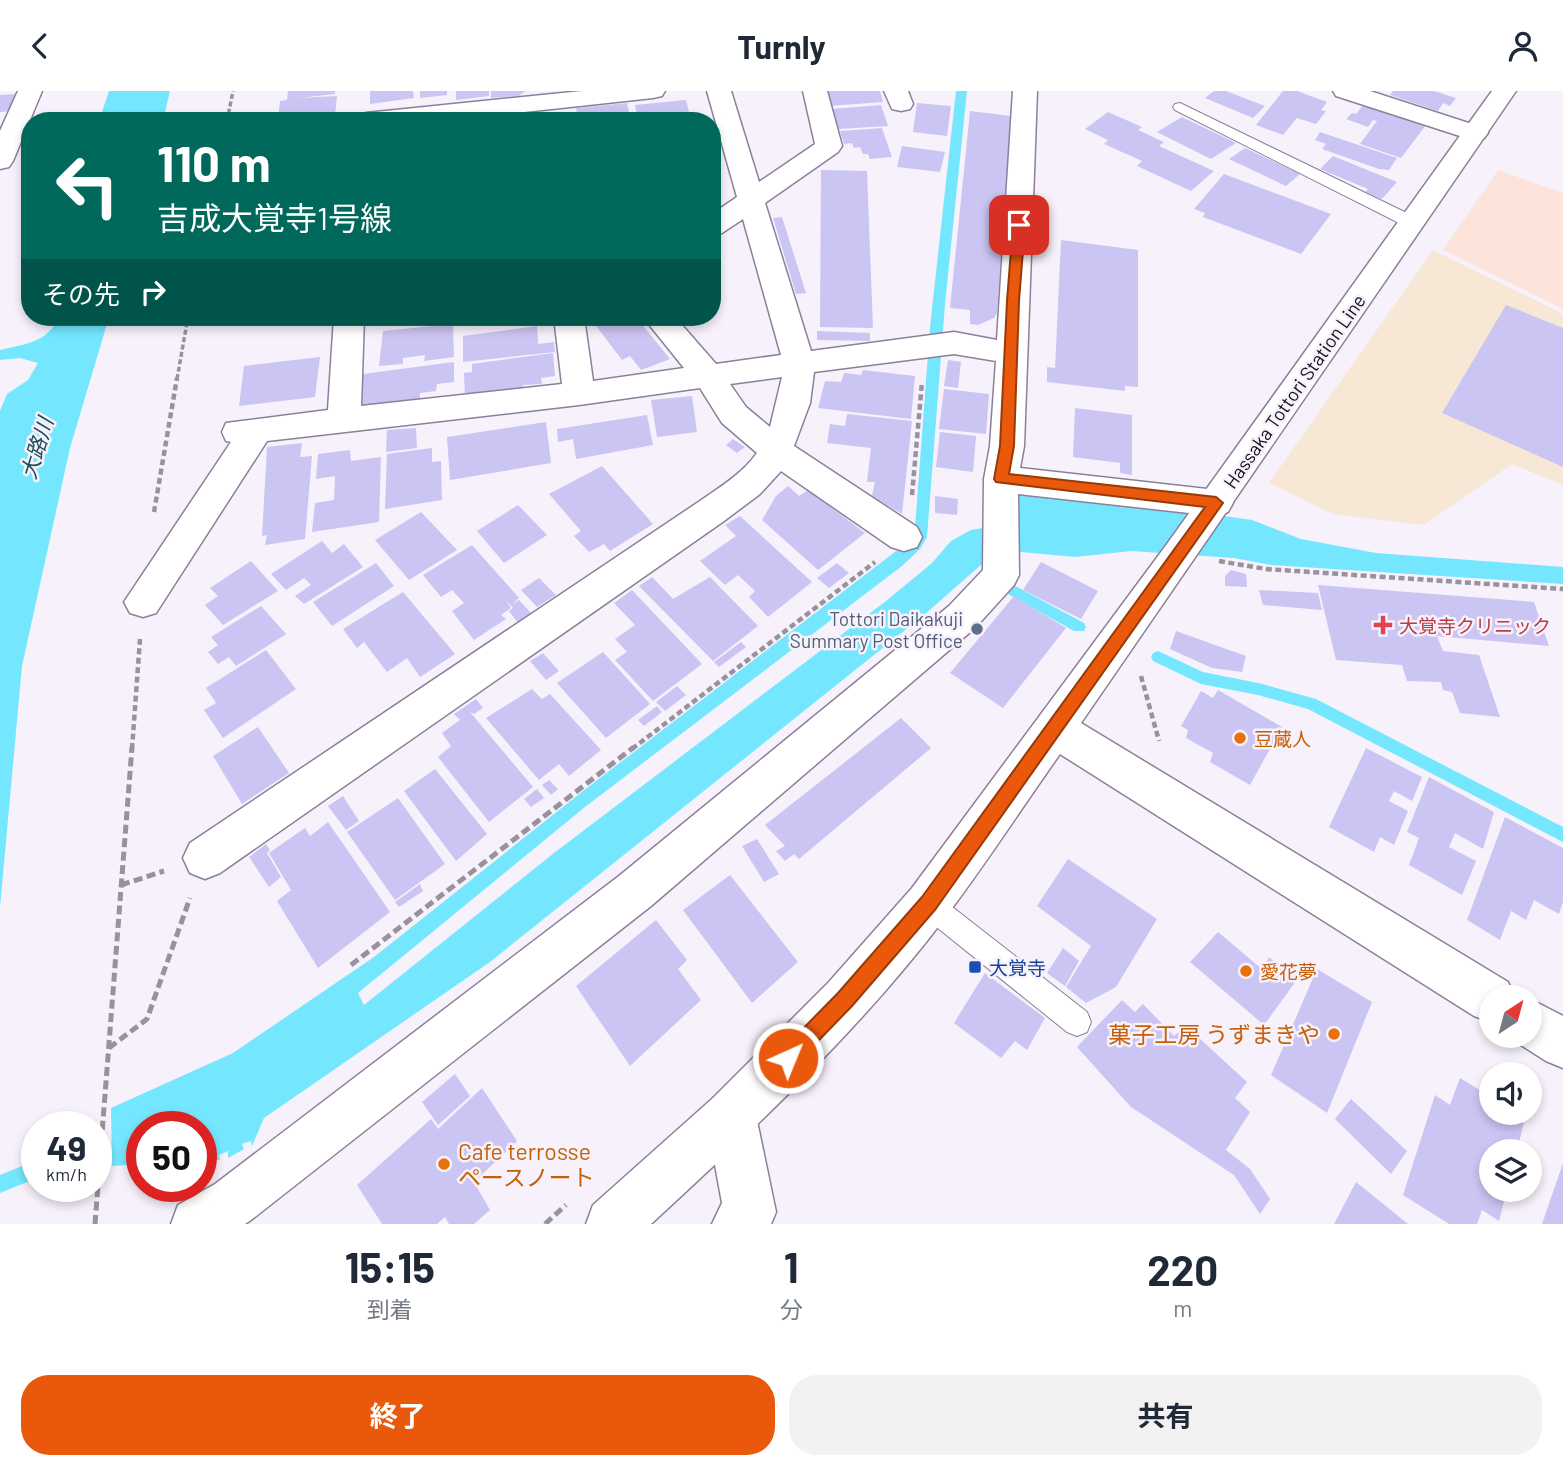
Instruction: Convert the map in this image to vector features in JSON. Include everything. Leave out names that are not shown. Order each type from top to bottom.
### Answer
[{"type":"street","points":[[0,161],[30,91]]},
{"type":"street","points":[[397,112],[541,104],[653,91]]},
{"type":"street","points":[[205,858],[712,512],[765,467],[775,450],[799,388],[799,363],[719,91]]},
{"type":"street","points":[[721,220],[829,146],[815,91]]},
{"type":"street","points":[[197,1224],[233,1202],[635,891],[962,617],[1001,575],[1001,479],[1007,446],[1026,91]]},
{"type":"street","points":[[1346,91],[1475,134]]},
{"type":"street","name":"Hassaka Tottori Station Line","points":[[612,1224],[731,1116],[845,1000],[928,904],[1178,557],[1504,91]]},
{"type":"street","points":[[344,420],[349,326]]},
{"type":"street","points":[[570,326],[579,394]]},
{"type":"street","points":[[666,326],[708,376],[734,415],[775,450],[904,537]]},
{"type":"street","points":[[143,603],[247,431],[579,394],[954,343],[1010,353]]},
{"type":"street","points":[[1001,479],[1211,509]]},
{"type":"street","points":[[1055,729],[1479,992]]},
{"type":"street","points":[[1542,1031],[1563,1044]]},
{"type":"street","points":[[731,1116],[750,1212],[738,1224]]},
{"type":"lane","points":[[1180,107],[1413,223]]},
{"type":"lane","points":[[928,904],[1077,1022]]},
{"type":"path","points":[[229,112],[233,91]]},
{"type":"path","points":[[153,516],[186,326]]},
{"type":"path","points":[[351,965],[897,545],[908,531],[926,346]]},
{"type":"path","points":[[1178,557],[1266,569],[1563,589]]},
{"type":"path","points":[[94,1224],[143,603]]},
{"type":"path","points":[[1141,671],[1146,701],[1160,743],[1167,752]]},
{"type":"path","points":[[108,1049],[147,1019],[205,858]]},
{"type":"path","points":[[545,1224],[576,1196]]},
{"type":"shaded area","points":[[1498,170],[1563,193],[1563,309],[1443,250]]},
{"type":"shaded area","points":[[1433,250],[1563,314],[1563,485],[1512,464],[1424,525],[1333,514],[1269,483]]},
{"type":"water","points":[[109,91],[170,91],[165,112],[102,112]]},
{"type":"water","points":[[956,91],[967,91],[945,304],[927,537],[920,549],[902,566],[585,807],[358,993],[364,1005],[554,853],[886,601],[932,563],[951,541],[971,530],[983,528],[1018,494],[1161,507],[1252,520],[1301,539],[1376,553],[1563,567],[1563,584],[1271,565],[1234,558],[1131,551],[1075,557],[1021,552],[982,564],[924,615],[490,962],[264,1118],[252,1146],[251,1141],[242,1144],[244,1149],[228,1158],[228,1151],[219,1155],[220,1160],[217,1160],[217,1111],[126,1111],[126,1165],[112,1166],[111,1108],[233,1053],[374,957],[583,791],[904,545],[915,528],[930,327]]},
{"type":"water","name":"大路川","points":[[54,326],[106,326],[70,448],[22,666],[0,907],[0,411],[7,394],[28,380],[38,363],[20,358],[0,360],[0,350],[34,341]]},
{"type":"building","points":[[288,91],[335,91],[335,94],[298,98],[337,96],[335,112],[279,112],[280,101],[287,100]]},
{"type":"building","points":[[370,91],[413,91],[414,98],[370,104]]},
{"type":"building","points":[[420,91],[447,91],[447,95],[420,98]]},
{"type":"building","points":[[456,91],[489,91],[489,96],[456,100]]},
{"type":"building","points":[[491,91],[526,91],[518,96],[491,98]]},
{"type":"building","points":[[825,91],[880,91],[883,102],[830,106]]},
{"type":"building","points":[[1214,91],[1226,91],[1265,106],[1253,118],[1205,98]]},
{"type":"building","points":[[1283,91],[1297,91],[1327,102],[1321,110],[1326,111],[1316,124],[1297,118],[1283,135],[1256,125]]},
{"type":"building","points":[[1393,91],[1434,91],[1456,98],[1450,106],[1443,103],[1438,111],[1390,95]]},
{"type":"building","points":[[18,94],[11,111],[0,112],[0,95]]},
{"type":"building","points":[[686,100],[689,112],[636,112],[635,105]]},
{"type":"building","points":[[627,103],[629,112],[577,112],[576,108]]},
{"type":"building","points":[[917,103],[951,106],[947,136],[913,132]]},
{"type":"building","points":[[1364,104],[1426,125],[1401,158],[1360,144],[1377,121],[1373,120],[1368,127],[1346,119],[1352,113],[1356,114]]},
{"type":"building","points":[[881,105],[888,126],[838,129],[831,109]]},
{"type":"building","points":[[970,111],[1011,116],[997,313],[994,318],[978,325],[970,324],[970,310],[950,308]]},
{"type":"building","points":[[1108,112],[1142,127],[1138,130],[1164,142],[1159,146],[1214,171],[1191,191],[1137,166],[1142,161],[1104,144],[1108,140],[1085,129]]},
{"type":"building","points":[[1182,117],[1236,143],[1211,159],[1157,132]]},
{"type":"building","points":[[882,128],[892,157],[870,159],[868,154],[863,154],[860,147],[854,148],[852,143],[844,144],[840,131]]},
{"type":"building","points":[[1320,132],[1397,158],[1389,170],[1379,169],[1322,149],[1326,144],[1315,140]]},
{"type":"building","points":[[902,146],[945,152],[940,172],[897,167]]},
{"type":"building","points":[[1245,148],[1300,174],[1286,186],[1229,159]]},
{"type":"building","points":[[1333,156],[1397,182],[1382,199],[1365,192],[1368,189],[1320,169]]},
{"type":"building","points":[[821,170],[867,171],[873,328],[820,327]]},
{"type":"building","points":[[1224,174],[1331,214],[1301,254],[1203,217],[1205,213],[1194,209]]},
{"type":"building","points":[[782,217],[806,293],[796,294],[773,218]]},
{"type":"building","points":[[1061,240],[1138,250],[1138,387],[1125,386],[1125,391],[1047,382],[1047,367],[1055,368]]},
{"type":"building","points":[[1506,305],[1563,328],[1563,467],[1442,413]]},
{"type":"building","points":[[453,326],[454,357],[424,361],[425,355],[403,358],[403,364],[379,366],[383,331]]},
{"type":"building","points":[[537,326],[538,344],[554,342],[555,352],[463,362],[463,336]]},
{"type":"building","points":[[596,326],[643,326],[670,359],[641,370],[630,356],[622,360]]},
{"type":"building","points":[[817,331],[870,333],[870,341],[817,340]]},
{"type":"building","points":[[553,353],[555,376],[541,378],[542,384],[523,385],[523,390],[465,397],[464,373],[472,372],[472,364]]},
{"type":"building","points":[[320,357],[315,397],[239,406],[244,366]]},
{"type":"building","points":[[948,360],[961,362],[958,388],[944,386]]},
{"type":"building","points":[[454,362],[454,382],[437,384],[436,391],[420,393],[420,401],[359,407],[363,374]]},
{"type":"building","points":[[863,370],[915,376],[911,419],[818,408],[825,381],[841,382],[844,373],[861,375]]},
{"type":"building","points":[[944,389],[989,394],[986,434],[939,429]]},
{"type":"building","points":[[692,396],[697,432],[657,437],[651,400]]},
{"type":"building","points":[[1075,408],[1132,415],[1132,475],[1120,473],[1120,463],[1073,457]]},
{"type":"building","points":[[847,414],[912,421],[902,514],[872,496],[875,482],[867,482],[871,448],[827,443],[830,424],[845,426]]},
{"type":"building","points":[[647,415],[653,445],[576,459],[573,439],[558,442],[557,429]]},
{"type":"building","points":[[546,422],[551,463],[450,480],[447,437]]},
{"type":"building","points":[[416,428],[417,448],[386,452],[387,430]]},
{"type":"building","points":[[940,432],[976,436],[973,472],[936,467]]},
{"type":"building","points":[[733,439],[745,447],[737,453],[726,445]]},
{"type":"building","points":[[302,443],[300,457],[312,456],[305,539],[265,545],[267,535],[262,536],[267,447]]},
{"type":"building","points":[[432,448],[432,462],[441,461],[442,500],[385,509],[387,454]]},
{"type":"building","points":[[350,450],[351,461],[381,457],[379,522],[312,532],[315,503],[334,500],[335,476],[316,479],[318,454]]},
{"type":"building","points":[[602,466],[653,524],[610,551],[604,544],[589,552],[574,536],[581,531],[549,494]]},
{"type":"building","points":[[788,486],[799,496],[808,490],[865,533],[818,570],[762,520],[776,496]]},
{"type":"building","points":[[935,496],[958,499],[957,515],[935,513]]},
{"type":"building","points":[[518,505],[547,535],[504,563],[477,531]]},
{"type":"building","points":[[421,512],[457,550],[409,580],[375,540]]},
{"type":"building","points":[[740,516],[812,582],[768,617],[749,597],[755,591],[738,575],[725,585],[700,561],[736,536],[725,525]]},
{"type":"building","points":[[322,541],[332,553],[344,544],[363,567],[304,604],[295,596],[311,585],[304,578],[286,590],[271,574]]},
{"type":"building","points":[[472,545],[519,598],[512,604],[519,600],[531,613],[518,623],[509,611],[513,608],[506,600],[511,608],[501,615],[506,619],[474,640],[452,611],[464,603],[452,590],[441,597],[423,575]]},
{"type":"building","points":[[251,561],[278,591],[223,625],[205,605],[218,596],[210,588]]},
{"type":"building","points":[[1041,562],[1098,591],[1081,619],[1023,590]]},
{"type":"building","points":[[376,563],[394,586],[332,626],[313,602]]},
{"type":"building","points":[[837,563],[849,573],[829,588],[817,578]]},
{"type":"building","points":[[1231,570],[1246,574],[1247,587],[1225,586],[1225,576]]},
{"type":"building","points":[[652,577],[673,599],[710,577],[758,626],[713,661],[639,586]]},
{"type":"building","points":[[539,578],[556,595],[537,607],[521,590]]},
{"type":"building","points":[[1318,585],[1534,602],[1549,646],[1437,636],[1443,651],[1479,655],[1500,717],[1460,713],[1452,692],[1443,690],[1441,682],[1407,681],[1402,665],[1336,660]]},
{"type":"building","points":[[632,590],[702,664],[653,701],[615,660],[627,652],[615,639],[635,625],[614,603]]},
{"type":"building","points":[[1259,590],[1318,593],[1322,610],[1263,605]]},
{"type":"building","points":[[403,592],[455,654],[420,677],[407,658],[387,672],[364,642],[357,648],[343,629]]},
{"type":"building","points":[[1014,596],[1066,628],[1003,708],[950,673]]},
{"type":"building","points":[[261,606],[286,634],[236,666],[229,657],[218,664],[208,652],[218,645],[211,637]]},
{"type":"building","points":[[1176,631],[1246,656],[1242,672],[1212,668],[1170,649]]},
{"type":"building","points":[[741,642],[746,647],[719,667],[714,662]]},
{"type":"building","points":[[266,650],[296,689],[223,738],[204,710],[216,703],[206,688]]},
{"type":"building","points":[[603,652],[650,704],[606,738],[557,683]]},
{"type":"building","points":[[543,653],[559,671],[546,680],[530,661]]},
{"type":"building","points":[[677,686],[686,695],[665,711],[656,702]]},
{"type":"building","points":[[532,689],[542,699],[550,694],[601,750],[569,776],[559,764],[539,780],[486,718]]},
{"type":"building","points":[[1218,690],[1282,727],[1250,785],[1210,762],[1213,753],[1186,738],[1188,730],[1181,726],[1201,691],[1213,698]]},
{"type":"building","points":[[476,699],[483,708],[474,714],[470,712],[533,787],[489,822],[438,757],[451,746],[442,733],[460,720],[454,714]]},
{"type":"building","points":[[657,706],[662,712],[644,726],[638,720]]},
{"type":"building","points":[[901,718],[931,748],[799,859],[794,854],[785,861],[776,851],[785,846],[765,825]]},
{"type":"building","points":[[258,727],[289,773],[242,804],[213,756]]},
{"type":"building","points":[[1366,748],[1422,777],[1412,801],[1394,791],[1389,801],[1408,811],[1394,845],[1380,837],[1374,852],[1329,827]]},
{"type":"building","points":[[435,769],[487,834],[456,861],[404,791]]},
{"type":"building","points":[[1429,777],[1494,812],[1483,849],[1455,833],[1449,847],[1476,861],[1462,895],[1409,865],[1419,838],[1407,832]]},
{"type":"building","points":[[549,780],[558,789],[551,795],[542,785]]},
{"type":"building","points":[[537,789],[544,798],[531,807],[524,799]]},
{"type":"building","points":[[343,796],[359,821],[346,830],[328,806]]},
{"type":"building","points":[[398,798],[445,864],[395,900],[347,832]]},
{"type":"building","points":[[1505,817],[1563,848],[1563,902],[1559,914],[1534,900],[1526,920],[1511,911],[1500,940],[1467,920]]},
{"type":"building","points":[[328,822],[390,912],[318,968],[277,901],[291,890],[269,853],[305,828],[310,836]]},
{"type":"building","points":[[757,839],[779,874],[764,882],[742,846]]},
{"type":"building","points":[[266,844],[270,850],[267,853],[281,877],[269,887],[249,857]]},
{"type":"building","points":[[1068,859],[1157,919],[1116,987],[1086,1003],[1066,987],[1091,946],[1037,906]]},
{"type":"building","points":[[730,875],[798,962],[752,1003],[683,910]]},
{"type":"building","points":[[420,884],[423,891],[399,907],[395,902]]},
{"type":"building","points":[[656,920],[687,960],[678,969],[701,1000],[630,1066],[576,986]]},
{"type":"building","points":[[1218,932],[1263,970],[1269,957],[1296,981],[1264,1025],[1190,962]]},
{"type":"building","points":[[1063,948],[1079,961],[1065,986],[1047,973]]},
{"type":"building","points":[[1317,969],[1372,1002],[1327,1113],[1271,1075]]},
{"type":"building","points":[[985,973],[1045,1018],[1027,1050],[1015,1041],[1001,1058],[954,1023]]},
{"type":"building","points":[[1122,1000],[1135,1012],[1143,1004],[1174,1036],[1186,1026],[1247,1082],[1235,1098],[1250,1112],[1226,1150],[1250,1169],[1270,1199],[1260,1214],[1234,1175],[1131,1107],[1077,1047]]},
{"type":"building","points":[[455,1074],[470,1096],[438,1125],[422,1102]]},
{"type":"building","points":[[1460,1078],[1479,1090],[1479,1125],[1523,1125],[1520,1139],[1479,1139],[1479,1202],[1504,1202],[1499,1221],[1482,1210],[1477,1224],[1449,1224],[1403,1195],[1435,1095],[1450,1105]]},
{"type":"building","points":[[482,1088],[517,1141],[474,1182],[490,1210],[474,1224],[449,1224],[445,1217],[437,1224],[382,1224],[357,1185],[431,1119],[438,1129]]},
{"type":"building","points":[[1351,1099],[1407,1151],[1391,1174],[1335,1119]]},
{"type":"building","points":[[1563,1163],[1563,1224],[1542,1224]]},
{"type":"building","points":[[1356,1182],[1408,1224],[1334,1224]]},
{"type":"waterway","points":[[1013,590],[1079,627]]},
{"type":"waterway","points":[[1158,657],[1201,678],[1311,703],[1563,835]]},
{"type":"waterway","points":[[0,1184],[21,1175]]},
{"type":"place","name":"大覚寺クリニック","points":[[1383,625]]},
{"type":"place","name":"Tottori Daikakuji Summary Post Office","points":[[977,629]]},
{"type":"place","name":"豆蔵人","points":[[1240,738]]},
{"type":"place","name":"大覚寺","points":[[975,967]]},
{"type":"place","name":"愛花夢","points":[[1246,971]]},
{"type":"place","name":"菓子工房 うずまきや","points":[[1334,1034]]},
{"type":"place","name":"Cafe terrosse ペースノート","points":[[444,1164]]},
{"type":"route","points":[[788,1058],[845,1000],[928,904],[1216,503],[1001,479],[1007,446],[1019,225]]}]
